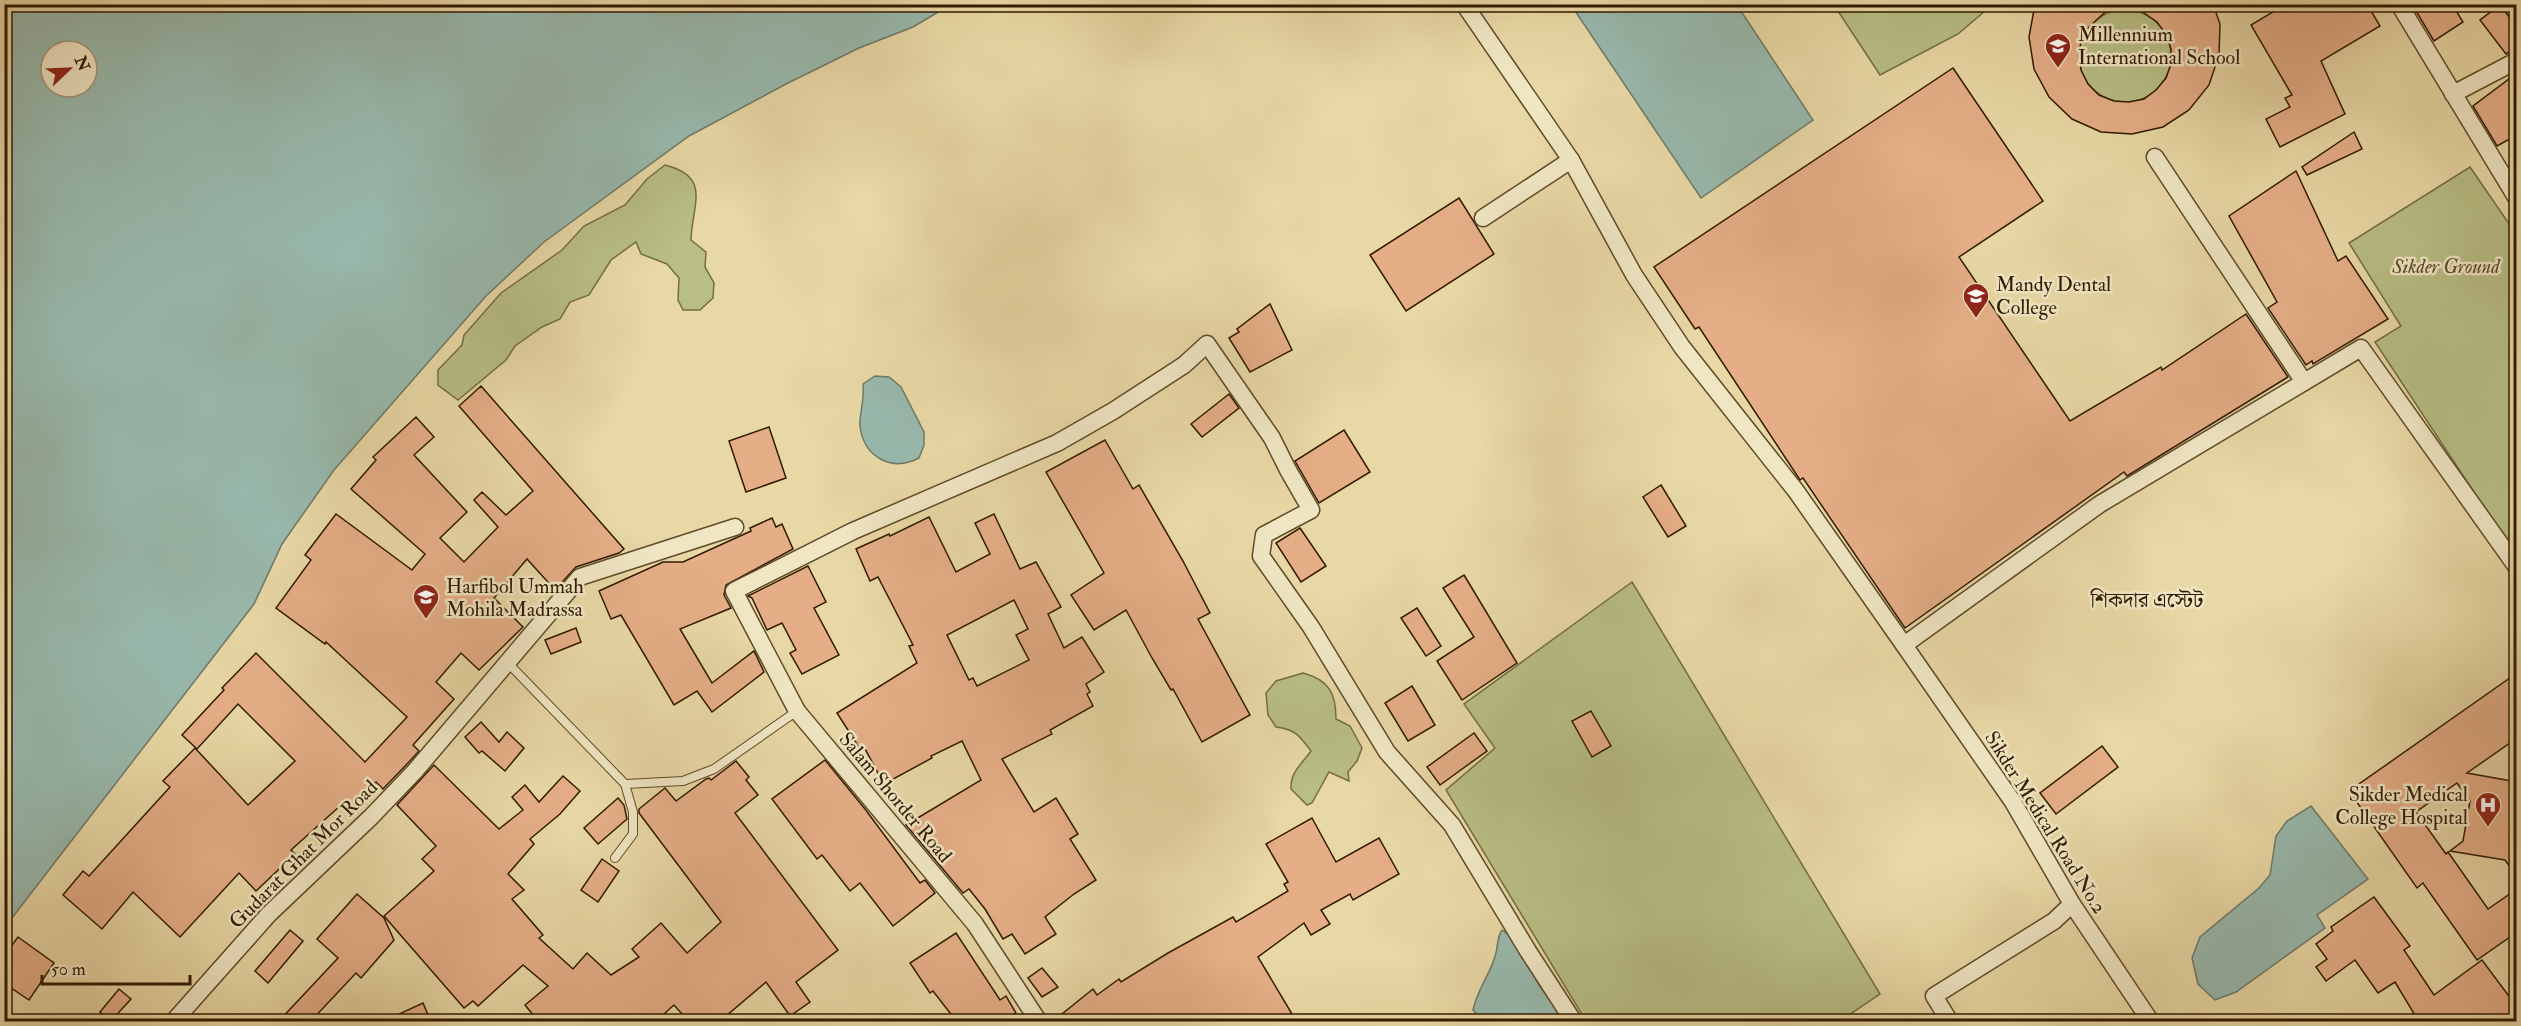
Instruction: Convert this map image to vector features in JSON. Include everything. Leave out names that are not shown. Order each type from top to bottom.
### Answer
[{"type":"street","name":"Sikder Medical Road No.2","points":[[1464,4],[1571,160],[1634,275],[1682,347],[1796,490],[1904,645],[2013,802],[2072,904],[2151,1022]]},
{"type":"street","points":[[2399,4],[2517,197]]},
{"type":"street","points":[[2453,94],[2517,61]]},
{"type":"street","points":[[2155,157],[2304,381]]},
{"type":"street","points":[[1483,218],[1571,160]]},
{"type":"street","name":"Salam Shorder Road","points":[[1039,1022],[975,924],[797,711],[734,591],[853,531],[1057,443],[1184,366],[1207,344],[1272,438],[1311,510],[1264,535],[1261,556],[1311,627],[1387,752],[1452,825],[1574,1022]]},
{"type":"street","points":[[1904,645],[2100,504],[2361,348],[2517,566]]},
{"type":"street","name":"Gudarat Ghat Mor Road","points":[[173,1022],[269,914],[371,818],[415,771],[580,577],[735,527]]},
{"type":"street","points":[[1950,1022],[1934,996],[2054,921],[2072,904]]},
{"type":"lane","points":[[507,662],[625,784],[633,812],[633,834],[615,858]]},
{"type":"lane","points":[[625,784],[682,782],[714,769],[797,711]]},
{"type":"green space","points":[[1834,5],[1992,5],[1958,34],[1880,75]]},
{"type":"green space","points":[[2125,10],[2143,14],[2158,23],[2167,38],[2171,56],[2167,74],[2158,89],[2143,98],[2125,102],[2107,98],[2092,89],[2083,74],[2079,56],[2083,38],[2092,23],[2107,14]]},
{"type":"green space","points":[[665,165],[680,170],[689,177],[694,185],[696,204],[691,240],[706,252],[705,267],[714,283],[713,298],[700,310],[683,310],[678,300],[679,278],[667,264],[641,254],[636,242],[611,260],[589,295],[570,302],[560,319],[542,327],[515,346],[506,360],[458,400],[438,385],[438,370],[462,345],[464,335],[501,293],[562,250],[584,226],[625,205],[647,179]]},
{"type":"green space","name":"Sikder Ground","points":[[2470,167],[2516,234],[2516,556],[2375,342],[2401,326],[2349,243]]},
{"type":"green space","points":[[1632,582],[1880,994],[1840,1021],[1586,1021],[1446,790],[1495,748],[1464,704]]},
{"type":"green space","points":[[1303,673],[1319,679],[1329,689],[1334,702],[1336,719],[1350,726],[1362,748],[1357,761],[1348,772],[1349,781],[1329,772],[1312,803],[1307,805],[1291,789],[1291,783],[1297,768],[1311,751],[1296,734],[1288,729],[1276,727],[1268,715],[1266,693],[1276,681]]},
{"type":"water","points":[[5,4],[950,4],[913,27],[859,48],[689,136],[544,242],[486,296],[334,470],[282,544],[254,604],[5,927]]},
{"type":"water","points":[[1571,5],[1737,5],[1813,120],[1701,198]]},
{"type":"water","points":[[875,376],[889,377],[901,387],[924,432],[924,445],[919,458],[909,462],[890,462],[873,454],[867,446],[860,426],[863,384]]},
{"type":"water","points":[[2311,806],[2368,879],[2317,915],[2325,928],[2236,992],[2215,1000],[2198,984],[2192,958],[2200,937],[2259,888],[2270,875],[2276,836],[2287,821]]},
{"type":"water","points":[[1502,930],[1509,935],[1541,988],[1566,1021],[1483,1021],[1473,1010],[1494,961],[1498,938]]},
{"type":"building","name":"Millennium International School","points":[[2035,4],[2114,4],[2089,27],[2081,40],[2079,55],[2081,70],[2088,84],[2099,95],[2114,101],[2129,102],[2144,99],[2156,90],[2166,78],[2171,64],[2171,49],[2166,34],[2157,22],[2131,4],[2213,4],[2220,24],[2219,55],[2209,85],[2189,110],[2163,127],[2132,134],[2101,132],[2072,119],[2049,97],[2034,69],[2029,37]]},
{"type":"building","points":[[2286,4],[2367,4],[2380,26],[2321,61],[2345,114],[2280,147],[2266,119],[2290,107],[2285,98],[2292,95],[2251,25]]},
{"type":"building","points":[[2426,4],[2452,4],[2463,22],[2434,41],[2416,11]]},
{"type":"building","points":[[2500,5],[2517,27],[2517,47],[2506,54],[2480,20]]},
{"type":"building","points":[[1953,68],[2043,201],[1959,257],[2070,421],[2161,367],[2162,370],[2246,314],[2288,377],[2127,476],[2124,472],[1905,628],[1803,478],[1800,480],[1699,327],[1695,329],[1654,267]]},
{"type":"building","points":[[2517,73],[2517,135],[2497,146],[2473,106]]},
{"type":"building","points":[[2354,132],[2362,149],[2307,175],[2302,167]]},
{"type":"building","points":[[2296,171],[2338,261],[2346,256],[2388,319],[2313,364],[2312,361],[2306,365],[2268,308],[2277,302],[2229,216]]},
{"type":"building","points":[[1459,198],[1494,254],[1406,311],[1370,255]]},
{"type":"building","points":[[1270,304],[1292,350],[1250,372],[1229,338],[1239,332],[1237,329]]},
{"type":"building","points":[[481,386],[624,549],[619,553],[576,567],[555,590],[527,559],[494,598],[523,627],[479,670],[461,653],[436,682],[454,699],[413,745],[419,751],[383,789],[376,782],[346,812],[340,806],[291,850],[295,854],[256,891],[239,873],[180,937],[133,892],[102,929],[63,895],[83,871],[89,876],[170,787],[163,781],[195,748],[248,805],[295,761],[238,704],[197,749],[182,735],[256,653],[365,762],[407,717],[326,642],[325,644],[276,608],[311,560],[305,555],[336,514],[412,570],[425,554],[351,489],[376,460],[373,457],[416,417],[434,437],[414,455],[467,512],[440,538],[464,562],[498,527],[474,500],[482,492],[506,515],[533,491],[459,406]]},
{"type":"building","points":[[1229,394],[1239,408],[1202,437],[1191,424]]},
{"type":"building","points":[[769,427],[786,478],[746,492],[729,441]]},
{"type":"building","points":[[1344,430],[1370,472],[1319,503],[1295,461]]},
{"type":"building","points":[[1105,440],[1133,489],[1139,485],[1183,561],[1210,613],[1198,619],[1250,715],[1202,742],[1126,610],[1094,630],[1071,595],[1104,573],[1046,472]]},
{"type":"building","points":[[1661,485],[1686,526],[1668,537],[1643,497]]},
{"type":"building","points":[[994,514],[1020,569],[1036,562],[1061,607],[1048,614],[1064,648],[1082,637],[1104,672],[1086,684],[1090,692],[1087,694],[1093,706],[1050,730],[1052,734],[1002,759],[1034,812],[1056,798],[1078,834],[1070,839],[1096,880],[1045,917],[1056,934],[1025,954],[1012,934],[1003,939],[985,909],[969,889],[963,893],[906,825],[981,780],[962,741],[931,756],[932,758],[884,784],[864,747],[860,749],[837,713],[917,663],[909,646],[913,645],[878,577],[870,581],[856,549],[929,517],[956,572],[990,554],[975,523]],"holes":[[[1014,600],[1028,629],[1016,635],[1029,660],[977,686],[973,678],[969,680],[947,635]]]},
{"type":"building","points":[[772,518],[776,527],[782,524],[793,549],[726,585],[724,595],[731,608],[680,629],[712,683],[754,651],[764,672],[712,712],[697,691],[674,705],[621,615],[611,619],[599,591],[663,562],[683,562],[751,531],[750,528]]},
{"type":"building","points":[[1300,528],[1326,566],[1301,582],[1276,543]]},
{"type":"building","points":[[808,566],[826,602],[814,608],[839,655],[802,674],[790,653],[796,650],[782,623],[767,630],[752,598],[748,596]]},
{"type":"building","points":[[1464,575],[1517,663],[1462,700],[1437,661],[1474,637],[1443,588]]},
{"type":"building","points":[[1417,608],[1441,646],[1426,656],[1401,618]]},
{"type":"building","points":[[576,628],[581,642],[551,654],[545,640]]},
{"type":"building","points":[[2517,673],[2517,738],[2467,773],[2517,782],[2517,877],[2505,860],[2450,851],[2463,841],[2470,801],[2457,783],[2416,812],[2446,854],[2448,852],[2488,909],[2517,889],[2517,932],[2477,960],[2423,883],[2417,888],[2349,791]]},
{"type":"building","points":[[1412,686],[1435,725],[1408,741],[1385,703]]},
{"type":"building","points":[[1591,711],[1611,746],[1592,757],[1572,721]]},
{"type":"building","points":[[481,722],[499,742],[507,732],[524,748],[505,771],[482,751],[479,753],[465,737]]},
{"type":"building","points":[[1474,733],[1487,751],[1440,785],[1427,767]]},
{"type":"building","points":[[2102,746],[2118,767],[2056,814],[2040,793]]},
{"type":"building","points":[[825,760],[920,883],[925,880],[935,893],[893,926],[860,883],[850,891],[822,855],[817,859],[772,799]]},
{"type":"building","points":[[736,761],[749,777],[746,780],[758,795],[735,813],[838,950],[796,982],[810,1002],[790,1016],[766,982],[719,1022],[689,1022],[674,1005],[655,1022],[539,1022],[525,1005],[548,986],[523,965],[478,1006],[473,1001],[464,1008],[384,916],[434,871],[422,859],[436,846],[397,805],[434,765],[499,829],[523,810],[512,797],[525,785],[539,802],[563,776],[580,791],[560,814],[530,839],[534,844],[508,874],[524,890],[512,899],[543,935],[539,938],[573,969],[587,953],[611,975],[639,957],[632,949],[661,923],[687,953],[721,922],[639,813],[639,809],[665,788],[676,801],[706,779],[711,780]]},
{"type":"building","points":[[618,798],[624,805],[627,819],[598,844],[584,828]]},
{"type":"building","points":[[1312,818],[1336,862],[1379,838],[1399,874],[1353,900],[1350,894],[1321,910],[1330,924],[1311,935],[1304,923],[1258,957],[1292,1014],[1276,1022],[1052,1022],[1093,989],[1097,995],[1119,979],[1121,982],[1233,917],[1236,922],[1288,891],[1284,884],[1288,882],[1266,844]]},
{"type":"building","points":[[602,859],[619,871],[598,902],[581,890]]},
{"type":"building","points":[[357,894],[384,918],[394,940],[361,978],[356,973],[310,1022],[278,1022],[338,958],[317,939]]},
{"type":"building","points":[[2374,897],[2410,946],[2404,950],[2434,995],[2482,960],[2517,1007],[2517,1022],[2419,1022],[2395,982],[2378,993],[2355,960],[2326,981],[2316,967],[2327,959],[2316,944],[2333,931],[2331,927]]},
{"type":"building","points":[[290,930],[303,941],[268,983],[255,971]]},
{"type":"building","points":[[956,933],[1000,1000],[1006,996],[1016,1013],[1002,1022],[957,1022],[933,991],[930,993],[910,963]]},
{"type":"building","points":[[18,937],[54,963],[29,1000],[4,983],[4,956]]},
{"type":"building","points":[[1042,968],[1058,987],[1042,997],[1028,978]]},
{"type":"building","points":[[119,989],[131,999],[110,1022],[100,1012]]},
{"type":"building","points":[[423,1003],[431,1022],[382,1022]]},
{"type":"place","name":"Millennium International School","points":[[2058,69]]},
{"type":"place","name":"Mandy Dental College","points":[[1976,319]]},
{"type":"place","name":"Harfibol Ummah Mohila Madrassa","points":[[426,620]]},
{"type":"place","name":"Sikder Medical College Hospital","points":[[2488,828]]},
{"type":"district","name":"শিকদার এস্টেট","points":[[2147,600]]}]
